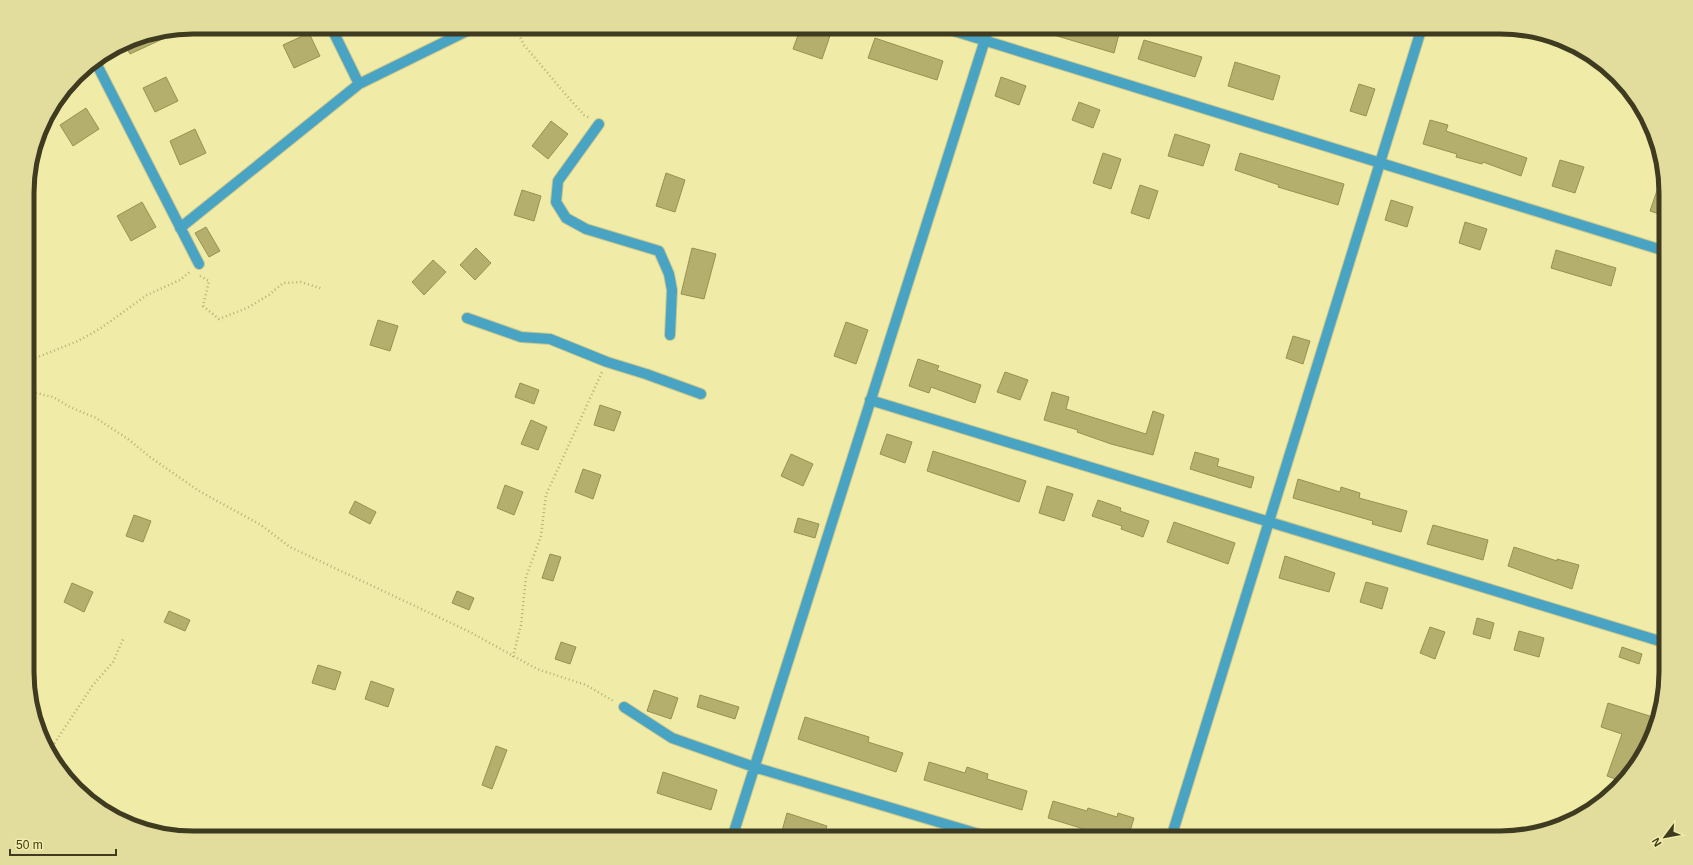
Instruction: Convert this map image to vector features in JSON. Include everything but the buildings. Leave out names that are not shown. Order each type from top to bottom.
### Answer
[{"type":"street","points":[[335,34],[359,84]]},
{"type":"street","points":[[180,228],[359,84],[461,34]]},
{"type":"street","points":[[962,34],[1659,249]]},
{"type":"street","points":[[734,831],[987,34]]},
{"type":"street","points":[[1173,831],[1420,34]]},
{"type":"street","points":[[98,66],[180,228],[195,267]]},
{"type":"street","points":[[598,124],[558,182],[556,202],[566,218],[586,229],[659,251],[669,274],[672,290],[670,335]]},
{"type":"street","points":[[467,318],[521,337],[550,339],[607,362],[646,374],[701,394]]},
{"type":"street","points":[[870,400],[1659,641]]},
{"type":"street","points":[[624,707],[672,738],[754,767],[969,831]]},
{"type":"path","points":[[518,34],[524,45],[584,115],[598,124]]},
{"type":"path","points":[[34,359],[78,342],[101,328],[147,295],[180,280],[195,267],[209,281],[203,306],[219,319],[247,308],[269,295],[283,283],[301,282],[323,289]]},
{"type":"path","points":[[513,657],[521,625],[526,577],[540,536],[546,496],[607,362]]},
{"type":"path","points":[[34,392],[53,397],[70,407],[96,418],[128,438],[150,457],[199,491],[261,525],[290,547],[470,632],[537,669],[586,685],[624,707]]},
{"type":"path","points":[[52,746],[93,685],[113,662],[124,637]]}]
